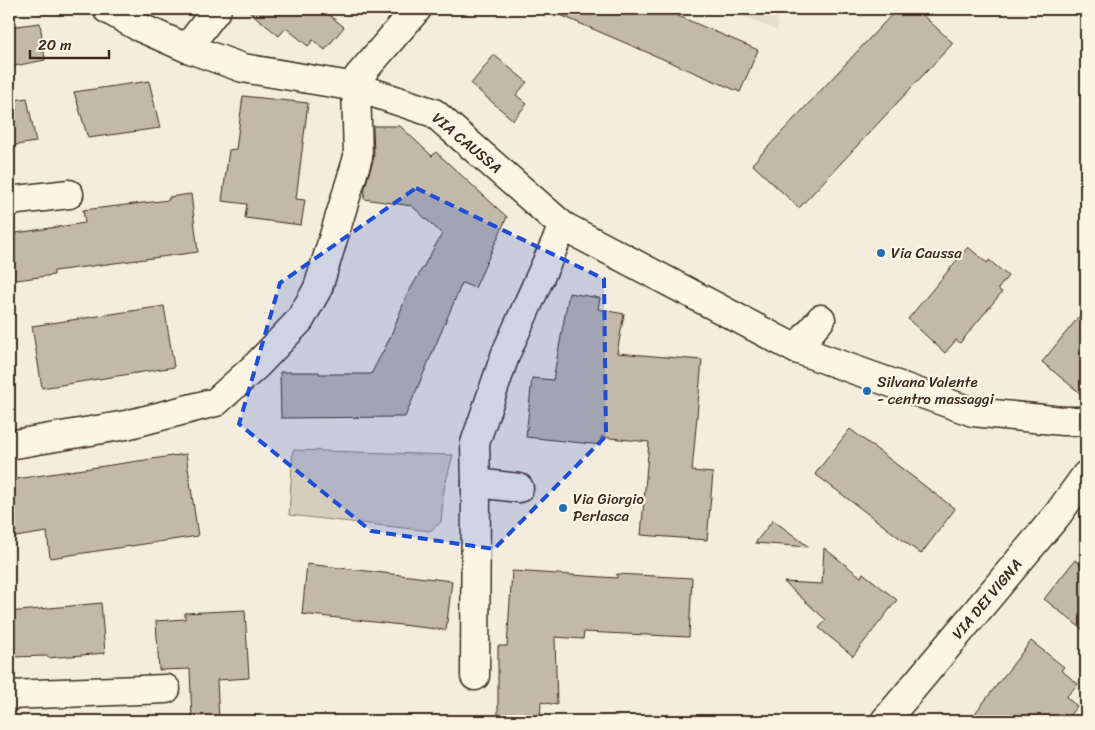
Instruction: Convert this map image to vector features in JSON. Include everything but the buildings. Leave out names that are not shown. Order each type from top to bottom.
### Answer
[{"type":"street","name":"VIA CAUSSA","points":[[106,9],[139,27],[187,48],[243,68],[356,87],[434,113],[563,226],[796,349],[973,412],[1063,421],[1086,421]]},
{"type":"street","points":[[187,48],[217,9]]},
{"type":"street","points":[[9,445],[126,425],[216,402],[257,365],[300,320],[318,288],[358,157],[356,87],[358,77],[417,9]]},
{"type":"street","points":[[9,200],[69,194]]},
{"type":"street","points":[[475,676],[475,443],[506,353],[563,226]]},
{"type":"street","points":[[796,349],[821,319]]},
{"type":"street","name":"VIA DEI VIGNA","points":[[885,721],[1058,514],[1086,475]]},
{"type":"street","points":[[476,483],[519,488]]},
{"type":"street","points":[[9,695],[166,689]]},
{"type":"highlighted area","points":[[416,188],[604,279],[606,436],[494,549],[371,531],[239,424],[280,283]]},
{"type":"shaded area","points":[[727,9],[776,9],[778,31]]},
{"type":"shaded area","points":[[293,450],[453,455],[444,489],[441,522],[430,531],[289,515]]},
{"type":"place","name":"Via Caussa","points":[[881,253]]},
{"type":"place","name":"Silvana Valente - centro massaggi","points":[[867,391]]},
{"type":"place","name":"Via Giorgio Perlasca","points":[[563,508]]}]
